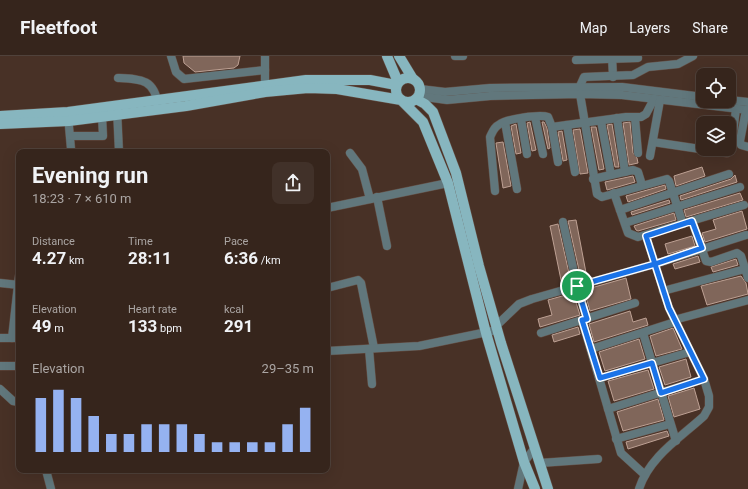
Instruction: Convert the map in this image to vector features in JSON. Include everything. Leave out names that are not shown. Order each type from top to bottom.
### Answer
[{"type":"main road","points":[[387,56],[397,83],[396,92],[401,100],[425,126],[448,183],[486,333],[532,486]]},
{"type":"main road","points":[[399,56],[413,79],[419,85],[418,95],[433,112],[450,153],[465,206],[479,266],[497,328],[534,449],[548,489]]},
{"type":"main road","points":[[0,124],[68,117],[117,109],[157,105],[306,80],[351,79],[397,83],[408,78],[413,79]]},
{"type":"main road","points":[[265,88],[324,88],[370,93],[409,102],[418,95]]},
{"type":"main road","points":[[0,116],[102,116],[117,109]]},
{"type":"street","points":[[171,56],[176,72],[184,79],[265,70]]},
{"type":"street","points":[[265,56],[265,88]]},
{"type":"street","points":[[455,56],[462,56]]},
{"type":"street","points":[[683,224],[673,192],[667,179],[599,196],[595,192],[580,90],[584,77],[633,76],[648,67],[678,64],[693,56]]},
{"type":"street","points":[[612,57],[613,76]]},
{"type":"street","points":[[576,60],[612,57],[638,58]]},
{"type":"street","points":[[118,78],[136,79],[145,82],[154,89],[157,105]]},
{"type":"street","points":[[418,95],[490,88],[580,90],[622,87],[696,96]]},
{"type":"street","points":[[580,90],[736,109],[747,108]]},
{"type":"street","points":[[552,127],[617,118],[635,118],[646,114],[657,99]]},
{"type":"street","points":[[650,156],[653,142],[657,99]]},
{"type":"street","points":[[736,103],[747,108]]},
{"type":"street","points":[[747,108],[740,141],[741,145],[748,147]]},
{"type":"street","points":[[117,109],[119,149]]},
{"type":"street","points":[[653,142],[727,153],[731,149],[736,109]]},
{"type":"street","points":[[71,136],[103,136],[102,116]]},
{"type":"street","points":[[68,117],[71,148]]},
{"type":"street","points":[[535,117],[543,154]]},
{"type":"street","points":[[496,191],[490,137],[494,129],[505,122],[535,117],[548,117],[552,127],[558,162]]},
{"type":"street","points":[[617,118],[625,172]]},
{"type":"street","points":[[635,118],[638,153]]},
{"type":"street","points":[[521,119],[527,154]]},
{"type":"street","points":[[601,121],[611,175]]},
{"type":"street","points":[[505,122],[517,189]]},
{"type":"street","points":[[567,125],[575,172]]},
{"type":"street","points":[[350,153],[362,170],[373,198],[387,246]]},
{"type":"street","points":[[593,179],[636,171],[642,185]]},
{"type":"street","points":[[620,210],[729,174]]},
{"type":"street","points":[[330,207],[448,183]]},
{"type":"street","points":[[625,223],[745,186]]},
{"type":"street","points":[[614,193],[628,233],[633,236],[646,236],[744,204]]},
{"type":"street","points":[[692,221],[708,262],[737,253],[741,256],[748,278]]},
{"type":"street","points":[[563,222],[591,349],[616,439],[622,453],[645,475]]},
{"type":"street","points":[[330,351],[420,346],[486,333],[497,328],[519,304],[655,264],[746,235]]},
{"type":"street","points":[[639,489],[651,464],[704,416],[709,407],[709,396],[704,379],[674,321],[646,236]]},
{"type":"street","points":[[663,291],[745,269]]},
{"type":"street","points":[[330,287],[353,280],[358,280],[361,283],[372,349],[372,384]]},
{"type":"street","points":[[0,283],[16,285]]},
{"type":"street","points":[[591,349],[643,333],[674,321],[748,300]]},
{"type":"street","points":[[541,333],[635,303]]},
{"type":"street","points":[[643,333],[676,442]]},
{"type":"street","points":[[0,338],[16,338]]},
{"type":"street","points":[[600,378],[690,352]]},
{"type":"street","points":[[0,366],[16,366]]},
{"type":"street","points":[[608,409],[704,379]]},
{"type":"street","points":[[0,389],[16,401]]},
{"type":"street","points":[[616,439],[670,424]]},
{"type":"street","points":[[518,489],[524,462],[534,449]]},
{"type":"street","points":[[540,463],[598,459]]},
{"type":"street","points":[[47,473],[51,489]]},
{"type":"building","points":[[183,56],[240,56],[238,65],[234,68],[195,72],[184,63]]},
{"type":"building","points":[[530,122],[536,150],[532,151],[527,123]]},
{"type":"building","points":[[542,122],[544,122],[547,128],[550,148],[548,149]]},
{"type":"building","points":[[630,122],[633,153],[637,158],[638,163],[629,165],[623,123]]},
{"type":"building","points":[[516,124],[521,153],[516,154],[511,126]]},
{"type":"building","points":[[612,124],[619,167],[615,167],[607,125]]},
{"type":"building","points":[[591,127],[596,127],[604,169],[599,170]]},
{"type":"building","points":[[580,129],[588,173],[580,174],[573,130]]},
{"type":"building","points":[[562,131],[567,160],[563,161],[558,132]]},
{"type":"building","points":[[503,142],[511,186],[503,188],[496,143]]},
{"type":"building","points":[[702,167],[705,176],[676,186],[674,176]]},
{"type":"building","points":[[735,175],[737,182],[681,200],[680,196],[731,179]]},
{"type":"building","points":[[633,176],[635,182],[607,190],[605,182]]},
{"type":"building","points":[[665,185],[666,189],[628,202],[626,196]]},
{"type":"building","points":[[740,193],[743,200],[686,217],[684,210]]},
{"type":"building","points":[[669,200],[670,203],[632,215],[631,212]]},
{"type":"building","points":[[742,211],[747,229],[705,242],[702,233],[716,229],[713,220]]},
{"type":"building","points":[[674,213],[676,220],[638,231],[634,226]]},
{"type":"building","points":[[576,220],[587,278],[581,279],[568,221]]},
{"type":"building","points":[[558,224],[571,282],[562,285],[550,226]]},
{"type":"building","points":[[692,236],[695,246],[668,254],[665,244]]},
{"type":"building","points":[[698,256],[700,262],[675,269],[673,264]]},
{"type":"building","points":[[736,259],[738,265],[713,272],[711,267]]},
{"type":"building","points":[[741,276],[746,283],[748,294],[707,305],[701,286]]},
{"type":"building","points":[[626,278],[631,299],[590,311],[584,290]]},
{"type":"building","points":[[573,293],[580,315],[540,327],[538,319],[552,315],[548,300]]},
{"type":"building","points":[[630,311],[633,322],[646,318],[648,325],[594,342],[589,324]]},
{"type":"building","points":[[578,327],[580,334],[554,342],[552,335]]},
{"type":"building","points":[[673,328],[682,349],[656,356],[650,336]]},
{"type":"building","points":[[639,339],[645,359],[605,371],[599,352]]},
{"type":"building","points":[[686,359],[691,377],[665,385],[659,367]]},
{"type":"building","points":[[648,370],[654,389],[614,401],[608,381]]},
{"type":"building","points":[[694,388],[700,409],[674,417],[668,396]]},
{"type":"building","points":[[658,399],[664,420],[623,431],[617,412]]},
{"type":"building","points":[[667,431],[669,436],[628,449],[626,442]]},
{"type":"route","points":[[577,286],[587,319],[582,320],[600,378],[652,363],[661,393],[704,379],[669,308],[655,264],[646,236],[692,221],[702,248],[655,264],[577,286]]}]
